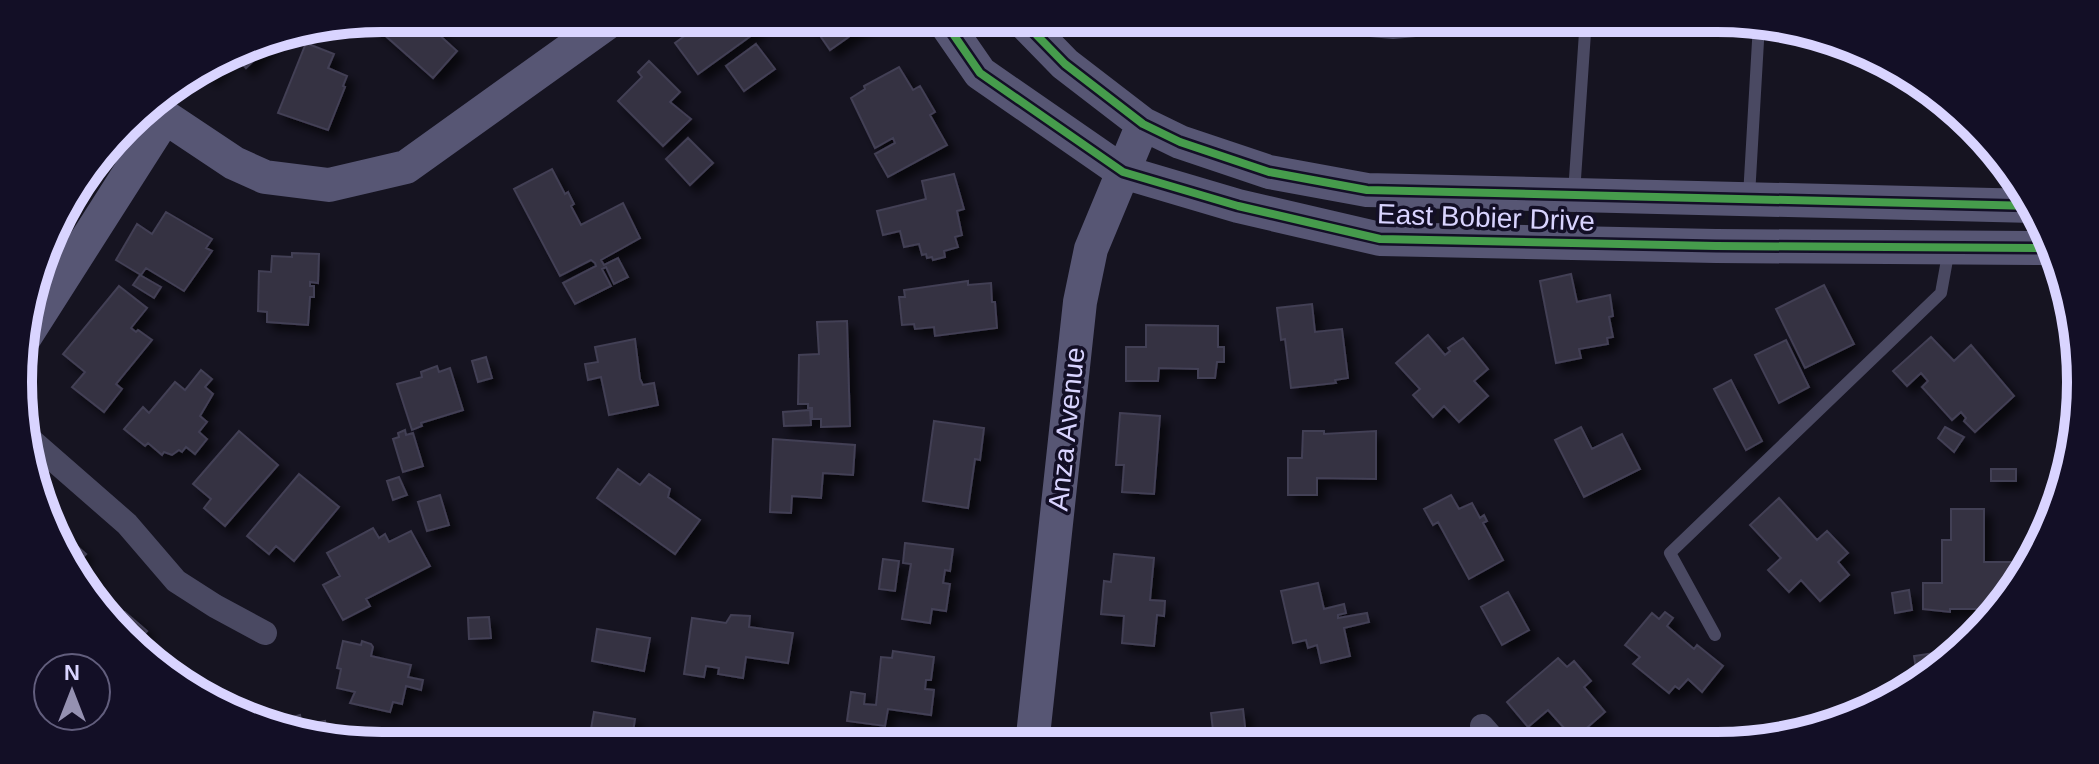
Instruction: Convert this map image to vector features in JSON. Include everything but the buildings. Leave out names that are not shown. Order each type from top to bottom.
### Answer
[{"type":"main road","points":[[159,113],[234,163],[265,177],[329,185],[406,167],[594,32]]},
{"type":"main road","name":"East Bobier Drive","points":[[952,32],[980,73],[1123,172],[1238,206],[1380,239],[2040,248]]},
{"type":"main road","name":"East Bobier Drive","points":[[1034,32],[1065,64],[1143,124],[1180,142],[1269,172],[1367,190],[2019,206]]},
{"type":"main road","points":[[40,311],[152,118]]},
{"type":"main road","name":"Anza Avenue","points":[[1033,732],[1080,302],[1091,249],[1143,124]]},
{"type":"street","points":[[38,447],[127,524],[176,581],[265,633]]},
{"type":"lane","points":[[1382,32],[1404,32]]},
{"type":"lane","points":[[1574,193],[1585,32]]},
{"type":"lane","points":[[1748,200],[1758,35]]},
{"type":"lane","points":[[1715,635],[1670,553],[1941,293],[1949,249]]},
{"type":"cycle path","points":[[952,32],[980,73],[1123,172],[1238,206],[1380,239],[1716,246],[2040,248]]},
{"type":"cycle path","points":[[1034,32],[1065,64],[1143,124],[1180,142],[1269,172],[1367,190],[2019,206]]}]
